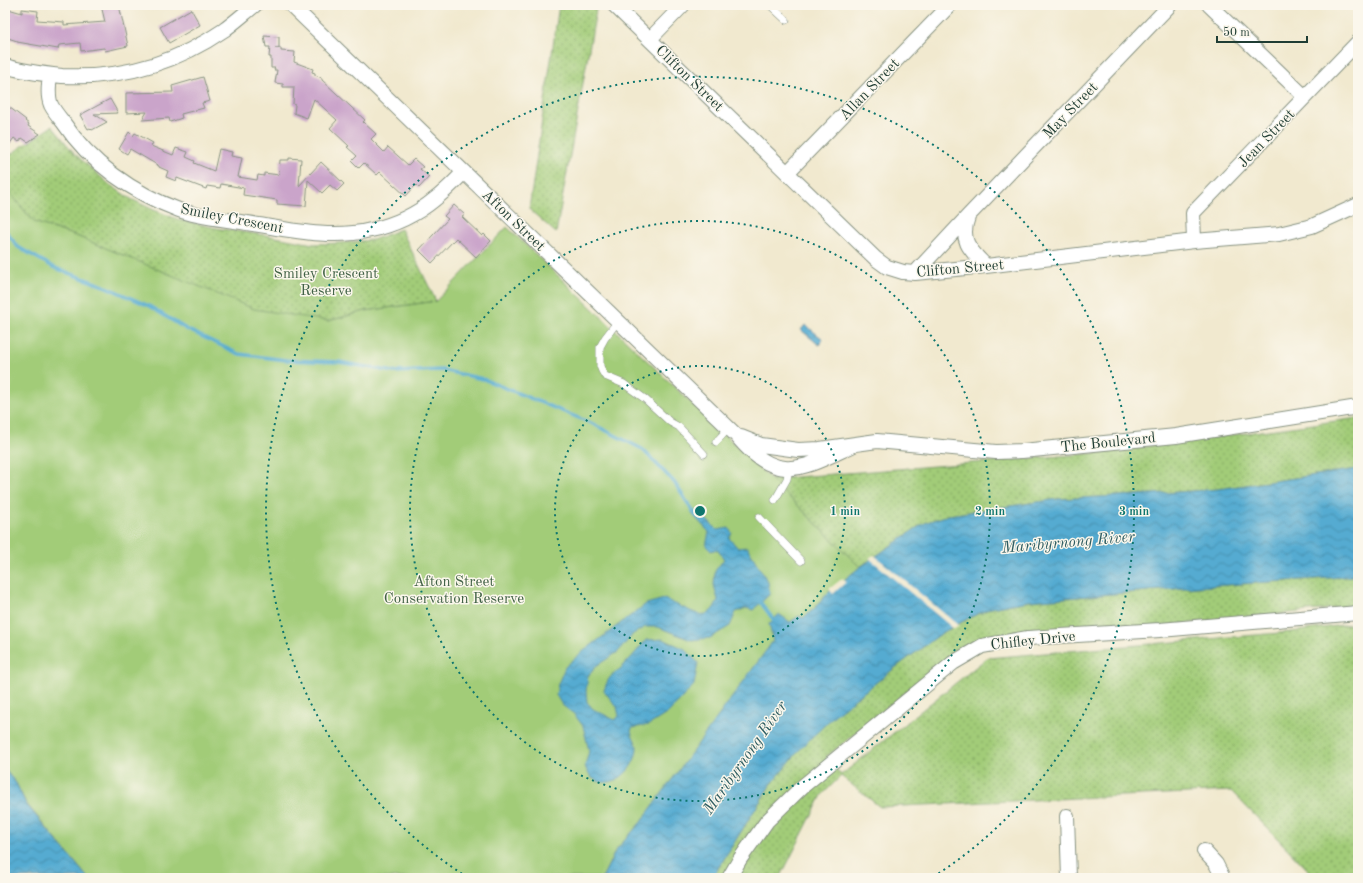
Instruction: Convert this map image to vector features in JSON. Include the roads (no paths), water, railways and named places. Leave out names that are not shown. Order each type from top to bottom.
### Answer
[{"type":"street","points":[[5,66],[26,72],[82,77],[109,75],[142,68],[166,61],[187,52],[225,29],[255,5]]},
{"type":"street","name":"Afton Street","points":[[291,5],[733,432]]},
{"type":"street","name":"Clifton Street","points":[[614,5],[788,172],[876,259],[887,267],[903,272],[915,273],[986,266],[1194,241],[1279,234],[1312,226],[1358,205]]},
{"type":"street","points":[[650,39],[683,5]]},
{"type":"street","name":"Allan Street","points":[[788,172],[950,5]]},
{"type":"street","name":"May Street","points":[[915,273],[1170,5]]},
{"type":"street","points":[[1209,5],[1304,97]]},
{"type":"street","name":"Jean Street","points":[[1194,241],[1193,213],[1358,42]]},
{"type":"street","name":"Smiley Crescent","points":[[50,75],[49,89],[51,105],[66,127],[92,157],[109,172],[134,189],[180,210],[204,216],[325,234],[370,230],[397,221],[424,207],[464,172]]},
{"type":"street","name":"May Street","points":[[969,215],[964,235],[968,246],[986,266]]},
{"type":"street","name":"The Boulevard","points":[[733,432],[752,442],[776,448],[798,450],[820,449],[877,441],[996,452],[1022,451],[1176,436],[1358,407]]},
{"type":"street","name":"The Boulevard","points":[[733,432],[746,448],[764,462],[780,468],[789,469],[811,463],[856,444]]},
{"type":"street","name":"Chifley Drive","points":[[729,878],[740,859],[767,822],[803,786],[953,662],[982,646],[1028,638],[1160,630],[1358,613]]},
{"type":"street","points":[[1067,816],[1069,878]]},
{"type":"street","points":[[1204,851],[1216,864],[1223,878]]},
{"type":"lane","points":[[770,5],[786,20]]},
{"type":"lane","points":[[618,321],[605,338],[600,348],[600,366],[605,376],[624,384],[645,399],[670,422],[679,427],[704,454]]},
{"type":"lane","points":[[716,442],[733,432]]},
{"type":"lane","points":[[775,500],[787,479],[789,469]]},
{"type":"lane","points":[[759,517],[801,561]]},
{"type":"water","points":[[805,325],[823,339],[819,345],[801,330]]},
{"type":"water","name":"Maribyrnong River","points":[[1358,469],[1358,575],[1028,601],[991,608],[942,633],[837,713],[802,747],[769,787],[712,878],[602,878],[616,850],[641,822],[773,641],[769,624],[779,614],[790,622],[799,616],[803,618],[814,609],[828,593],[860,567],[927,522],[949,515],[1058,499],[1218,489]]},
{"type":"water","points":[[697,510],[717,530],[729,528],[732,533],[729,538],[738,548],[747,547],[768,582],[770,594],[753,610],[746,608],[736,612],[730,626],[710,638],[691,640],[658,627],[645,627],[633,634],[618,652],[596,666],[588,676],[586,691],[587,702],[593,709],[615,720],[619,716],[617,707],[604,691],[606,685],[608,680],[632,657],[646,640],[663,639],[685,649],[698,663],[694,685],[668,713],[649,725],[632,728],[631,731],[637,746],[633,763],[628,770],[615,780],[607,782],[599,781],[591,777],[585,766],[589,751],[583,726],[574,714],[562,705],[556,695],[558,684],[565,667],[581,653],[646,604],[664,599],[698,614],[707,614],[715,607],[718,600],[714,585],[715,571],[724,559],[717,549],[711,551],[706,546],[709,532],[692,514]]},
{"type":"water","points":[[5,770],[16,783],[26,804],[88,878],[5,878]]},
{"type":"waterway","points":[[5,230],[18,247],[55,268],[104,286],[149,306],[186,329],[239,354],[286,360],[339,362],[394,372],[442,370],[483,379],[591,423],[642,449],[674,482],[696,516]]},
{"type":"waterway","points":[[758,599],[776,623]]},
{"type":"park label","name":"Smiley Crescent Reserve","points":[[326,282]]},
{"type":"park label","name":"Afton Street Conservation Reserve","points":[[454,590]]}]
